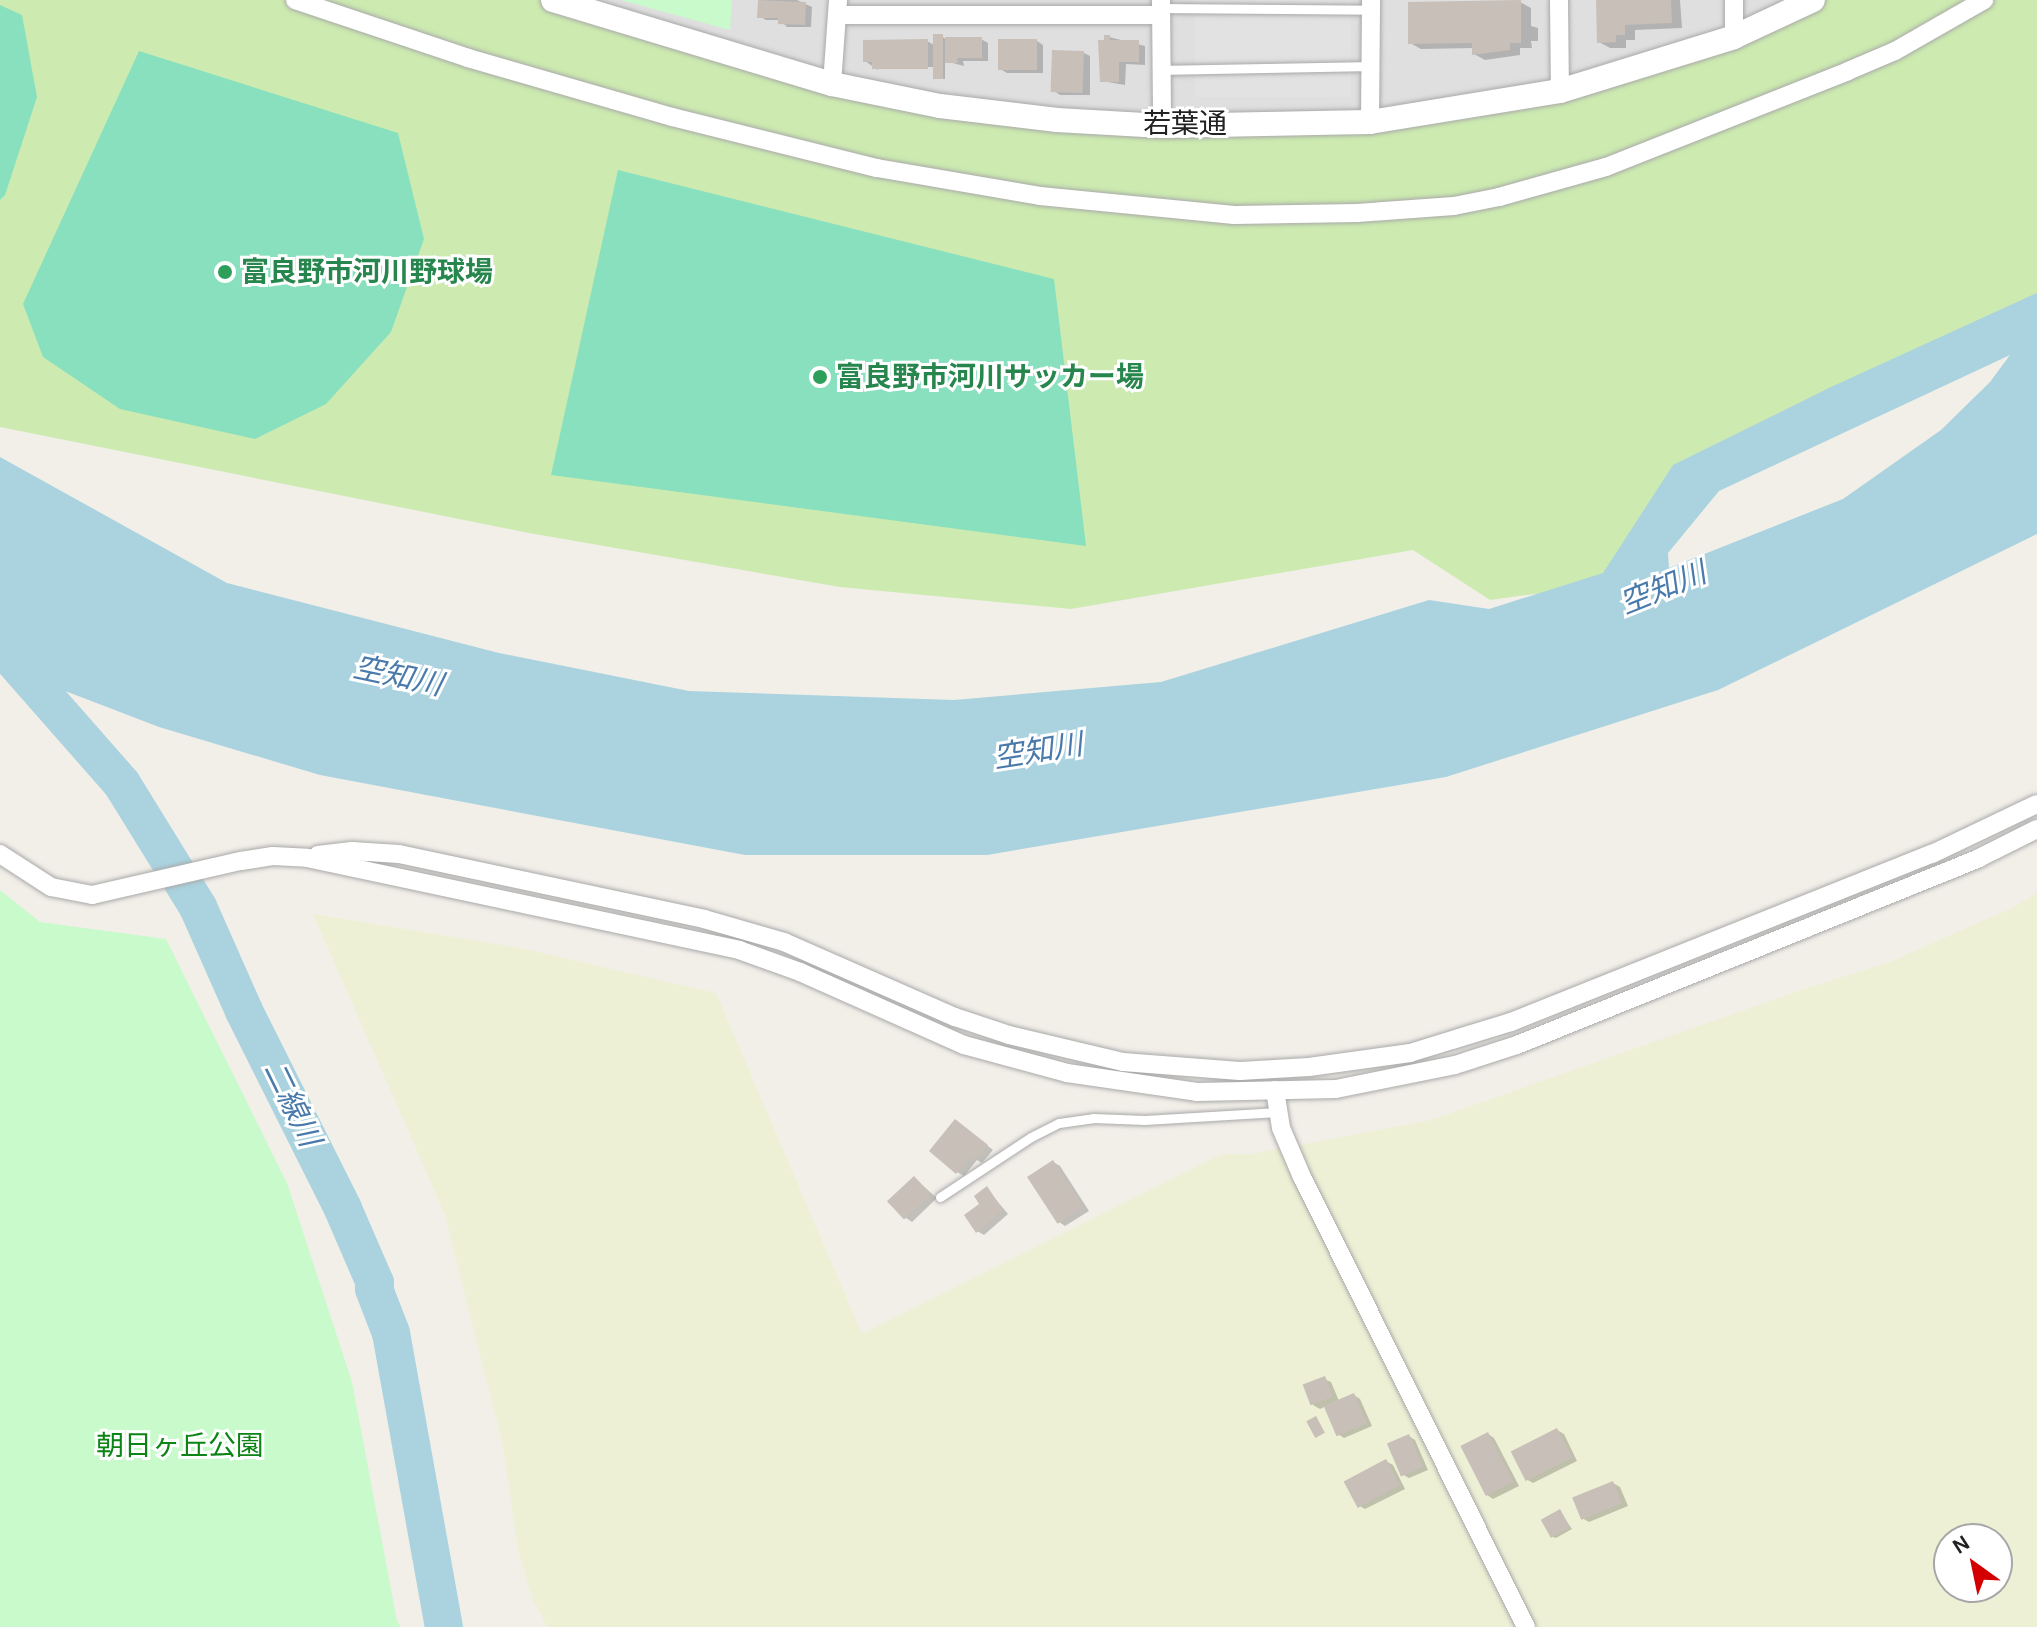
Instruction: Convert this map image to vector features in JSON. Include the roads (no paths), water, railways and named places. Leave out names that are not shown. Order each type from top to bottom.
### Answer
[{"type":"street","points":[[295,0],[483,62],[672,117],[877,168],[1040,196],[1234,215],[1357,213],[1454,206],[1591,171],[1895,51],[1984,0]]},
{"type":"street","points":[[1559,0],[1560,91]]},
{"type":"street","points":[[1734,0],[1734,37]]},
{"type":"street","name":"若葉通","points":[[564,2],[832,84],[940,106],[1057,120],[1162,126],[1370,122],[1560,91],[1734,37],[1813,0]]},
{"type":"street","points":[[1370,122],[1371,5]]},
{"type":"street","points":[[832,84],[838,8],[1161,7],[1162,126]]},
{"type":"street","points":[[307,858],[352,851],[399,854],[704,919],[784,942],[955,1017],[1009,1035],[1123,1062],[1240,1071],[1309,1067],[1410,1053],[1511,1022],[1932,854],[2037,804]]},
{"type":"street","points":[[0,854],[51,887],[92,895],[273,856],[307,858],[739,950],[800,972],[964,1045],[1042,1067],[1197,1092],[1336,1089],[1455,1065],[1517,1045],[1979,858],[2037,829]]},
{"type":"street","points":[[1275,1090],[1281,1128],[1302,1177],[1526,1627]]},
{"type":"lane","points":[[1161,7],[1371,5]]},
{"type":"lane","points":[[1161,70],[1370,66]]},
{"type":"lane","points":[[940,1197],[1031,1137],[1059,1123],[1093,1118],[1145,1120],[1278,1112]]},
{"type":"water","name":"空知川","points":[[2037,293],[2037,534],[1718,690],[1446,777],[987,855],[745,855],[320,775],[159,727],[0,666],[0,457],[227,583],[499,653],[689,691],[954,700],[1161,682],[1429,600],[1489,609],[1603,573],[1673,465],[1831,387]],"holes":[[[2010,355],[1990,382],[1941,430],[1843,499],[1669,568],[1668,553],[1719,491]]]},
{"type":"waterway","name":"二線川","points":[[0,645],[122,784],[198,907],[244,1011],[343,1209],[375,1283],[374,1289],[391,1333],[444,1627]]},
{"type":"place","name":"富良野市河川野球場","points":[[225,272]]},
{"type":"place","name":"富良野市河川サッカー場","points":[[820,377]]},
{"type":"park label","name":"朝日ヶ丘公園","points":[[180,1446]]}]
